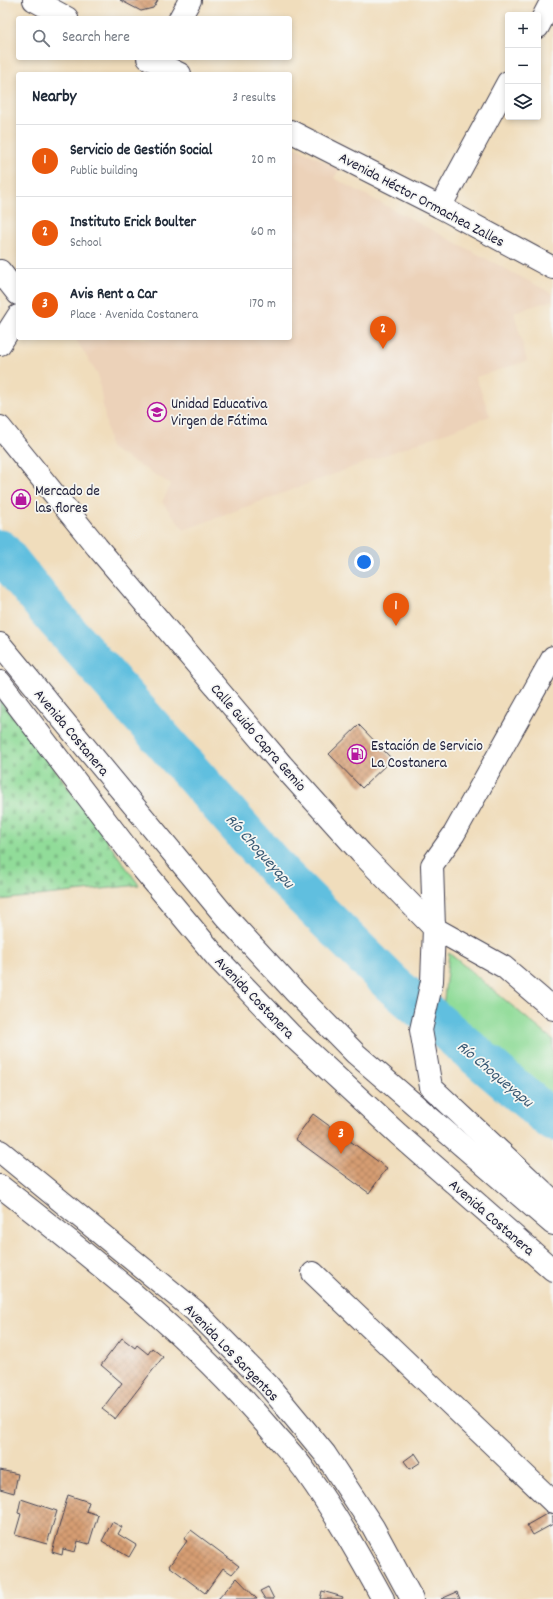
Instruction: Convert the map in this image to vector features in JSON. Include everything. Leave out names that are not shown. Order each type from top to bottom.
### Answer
[{"type":"main road","points":[[34,0],[63,16]]},
{"type":"main road","points":[[181,16],[190,0]]},
{"type":"main road","points":[[541,21],[552,0]]},
{"type":"main road","points":[[153,63],[175,72]]},
{"type":"main road","points":[[440,207],[507,84]]},
{"type":"main road","name":"Avenida Héctor Ormachea Zalles","points":[[292,131],[440,207],[553,268]]},
{"type":"main road","points":[[0,270],[16,291]]},
{"type":"main road","points":[[0,344],[16,319]]},
{"type":"main road","name":"Calle Guido Capra Gemio","points":[[0,427],[97,547],[282,765],[361,853],[434,928],[504,966],[553,1008]]},
{"type":"main road","name":"Avenida Costanera","points":[[0,644],[225,916],[295,992],[356,1054],[553,1224]]},
{"type":"main road","points":[[553,657],[454,834],[432,865],[434,928],[432,981],[421,1030],[431,1087],[553,1201]]},
{"type":"main road","name":"Avenida Costanera","points":[[0,682],[142,868],[218,959],[308,1051],[398,1134],[553,1270]]},
{"type":"main road","name":"Avenida Los Sargentos","points":[[0,1150],[195,1311],[268,1385],[325,1454],[373,1527],[412,1599]]},
{"type":"main road","name":"Avenida Los Sargentos","points":[[0,1186],[74,1244],[168,1324],[246,1401],[308,1474],[352,1543],[383,1599]]},
{"type":"main road","points":[[313,1273],[553,1502]]},
{"type":"shaded area","points":[[292,146],[340,168],[334,178],[553,294],[553,300],[514,312],[527,361],[476,377],[490,416],[184,530],[162,502],[171,484],[110,448],[98,375],[76,340],[292,340]]},
{"type":"green space","points":[[0,700],[60,776],[139,885],[0,900]]},
{"type":"green space","points":[[449,953],[553,1040],[553,1103],[443,1008]]},
{"type":"building","points":[[120,0],[158,0],[153,8],[141,11]]},
{"type":"building","points":[[359,725],[392,759],[362,788],[329,754]]},
{"type":"building","points":[[313,1114],[387,1168],[369,1193],[295,1139]]},
{"type":"building","points":[[122,1338],[135,1348],[137,1345],[148,1354],[152,1348],[163,1357],[115,1419],[102,1409],[122,1383],[101,1365]]},
{"type":"building","points":[[415,1453],[421,1462],[410,1469],[404,1461]]},
{"type":"building","points":[[0,1470],[18,1474],[14,1493],[0,1489]]},
{"type":"building","points":[[68,1495],[89,1502],[86,1511],[98,1515],[89,1544],[78,1541],[75,1552],[63,1549],[62,1555],[52,1552]]},
{"type":"building","points":[[21,1499],[57,1511],[47,1544],[15,1535],[21,1514],[18,1513]]},
{"type":"building","points":[[550,1512],[553,1517],[553,1524],[533,1535],[527,1525]]},
{"type":"building","points":[[112,1522],[122,1527],[118,1534],[136,1545],[129,1557],[102,1541]]},
{"type":"building","points":[[191,1530],[239,1566],[232,1574],[223,1568],[205,1593],[169,1566],[187,1541],[184,1539]]},
{"type":"building","points":[[237,1578],[257,1599],[218,1599]]},
{"type":"building","points":[[268,1587],[274,1599],[265,1599],[260,1591]]},
{"type":"building","points":[[322,1591],[343,1597],[342,1599],[320,1599]]},
{"type":"building","points":[[457,1592],[460,1599],[441,1599]]},
{"type":"waterway","name":"Río Choqueyapu","points":[[0,550],[48,610],[281,874],[392,984],[553,1121]]},
{"type":"place","name":"Instituto Erick Boulter","points":[[383,349]]},
{"type":"place","name":"Unidad Educativa Virgen de Fátima","points":[[157,412]]},
{"type":"place","name":"Mercado de las flores","points":[[21,499]]},
{"type":"place","name":"Servicio de Gestión Social","points":[[396,626]]},
{"type":"place","name":"Estación de Servicio La Costanera","points":[[357,754]]},
{"type":"place","name":"Avis Rent a Car","points":[[341,1154]]}]
